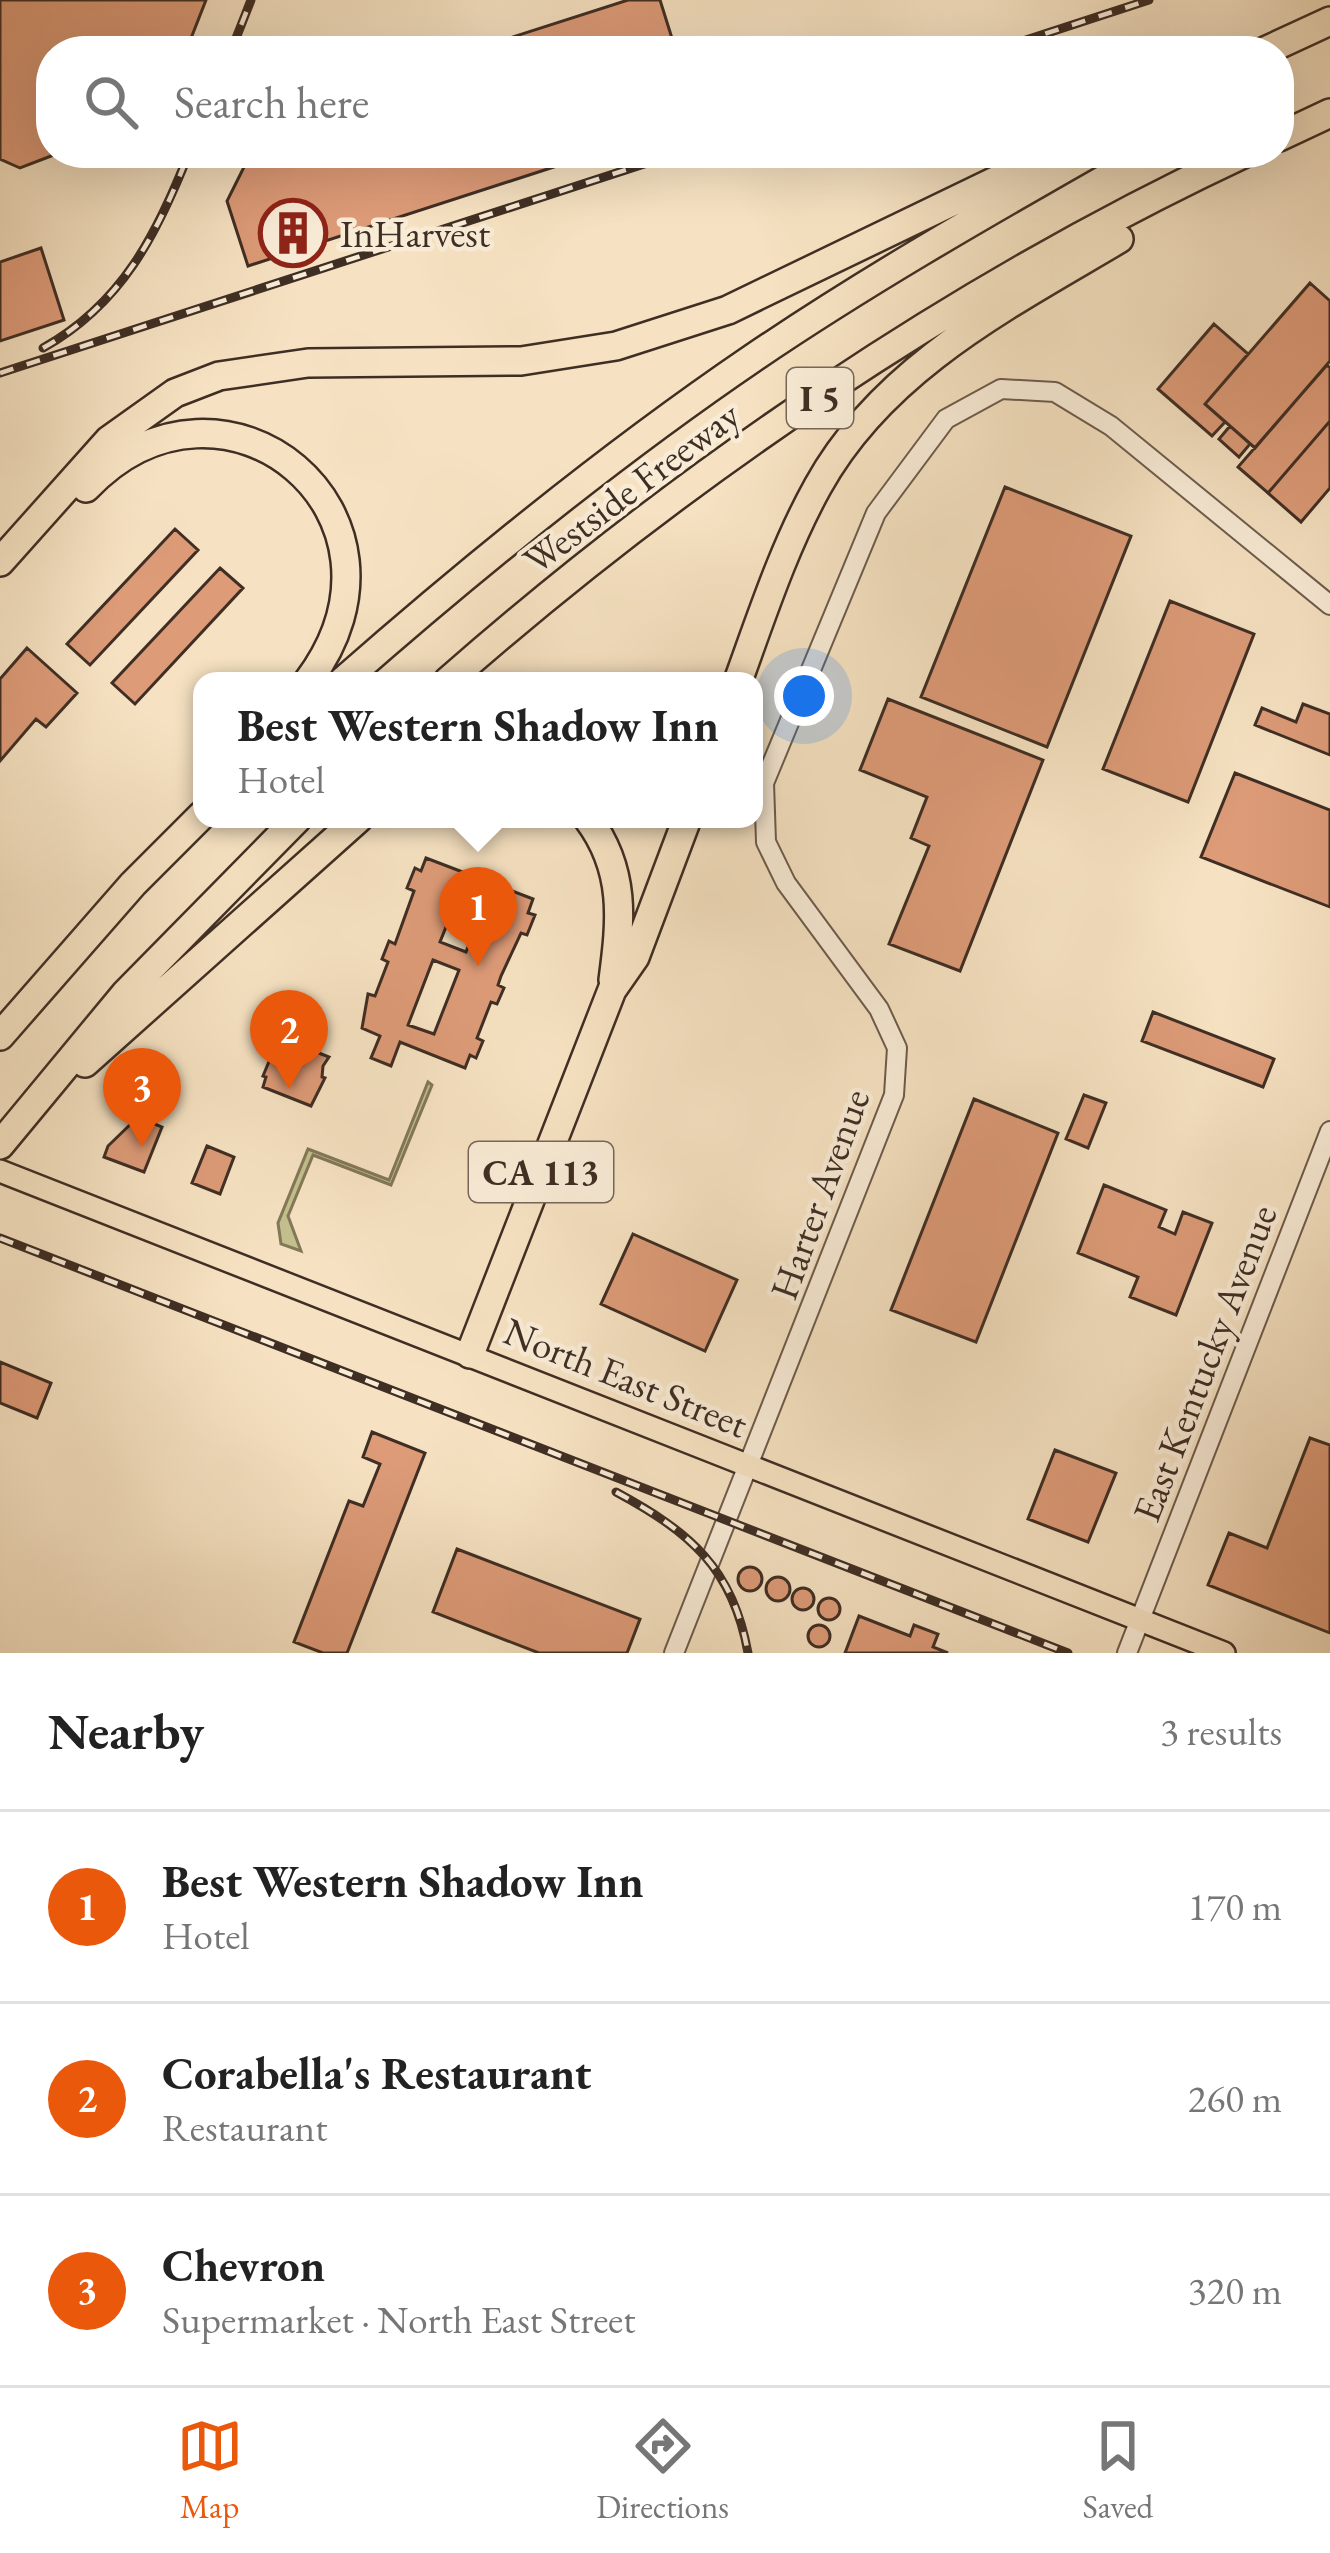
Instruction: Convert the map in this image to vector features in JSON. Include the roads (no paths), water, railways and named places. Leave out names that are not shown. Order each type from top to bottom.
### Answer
[{"type":"highway","points":[[1294,38],[1330,21]]},
{"type":"highway","points":[[1294,52],[1330,36]]},
{"type":"highway","points":[[1294,130],[1330,113]]},
{"type":"highway","points":[[5,555],[109,440],[176,393],[218,376],[308,363],[521,361],[616,346],[728,310],[1022,168]]},
{"type":"highway","name":"Westside Freeway","points":[[354,672],[570,490],[684,406],[848,297],[1066,168]]},
{"type":"highway","name":"Westside Freeway","points":[[459,672],[611,546],[850,377],[984,293],[1216,168]]},
{"type":"highway","points":[[742,672],[802,517],[820,482],[870,414],[934,356],[986,318],[1131,231],[1221,168]]},
{"type":"highway","points":[[0,586],[88,485],[130,452],[182,434],[238,437],[284,459],[301,473],[335,519],[344,547],[349,574],[338,632],[314,672]]},
{"type":"highway","points":[[133,884],[193,804]]},
{"type":"highway","points":[[0,1036],[193,823]]},
{"type":"highway","points":[[0,1144],[125,994],[288,828]]},
{"type":"highway","points":[[38,1098],[91,1059],[348,828]]},
{"type":"highway","points":[[594,828],[612,857],[620,887],[621,922],[612,990]]},
{"type":"highway","name":"CA 113","points":[[470,1354],[612,990],[634,957],[684,828]]},
{"type":"main road","name":"North East Street","points":[[0,1172],[1224,1653]]},
{"type":"street","name":"Harter Avenue","points":[[674,1653],[894,1095],[897,1048],[891,1034],[879,1010],[786,883],[766,842],[765,823],[764,783],[875,513],[946,419],[1001,389],[1055,392],[1111,426],[1330,605]]},
{"type":"street","name":"East Kentucky Avenue","points":[[1126,1653],[1330,1131]]},
{"type":"railway","points":[[237,36],[251,0]]},
{"type":"railway","points":[[1038,36],[1149,0]]},
{"type":"railway","points":[[43,348],[95,310],[134,264],[183,168]]},
{"type":"railway","points":[[0,373],[632,168]]},
{"type":"railway","points":[[0,1238],[1068,1653]]},
{"type":"railway","points":[[616,1492],[666,1522],[704,1556],[731,1598],[748,1653]]},
{"type":"place","name":"InHarvest","points":[[293,233]]},
{"type":"place","name":"Best Western Shadow Inn","points":[[478,966]]},
{"type":"place","name":"Corabella's Restaurant","points":[[289,1089]]},
{"type":"place","name":"Chevron","points":[[142,1147]]}]
